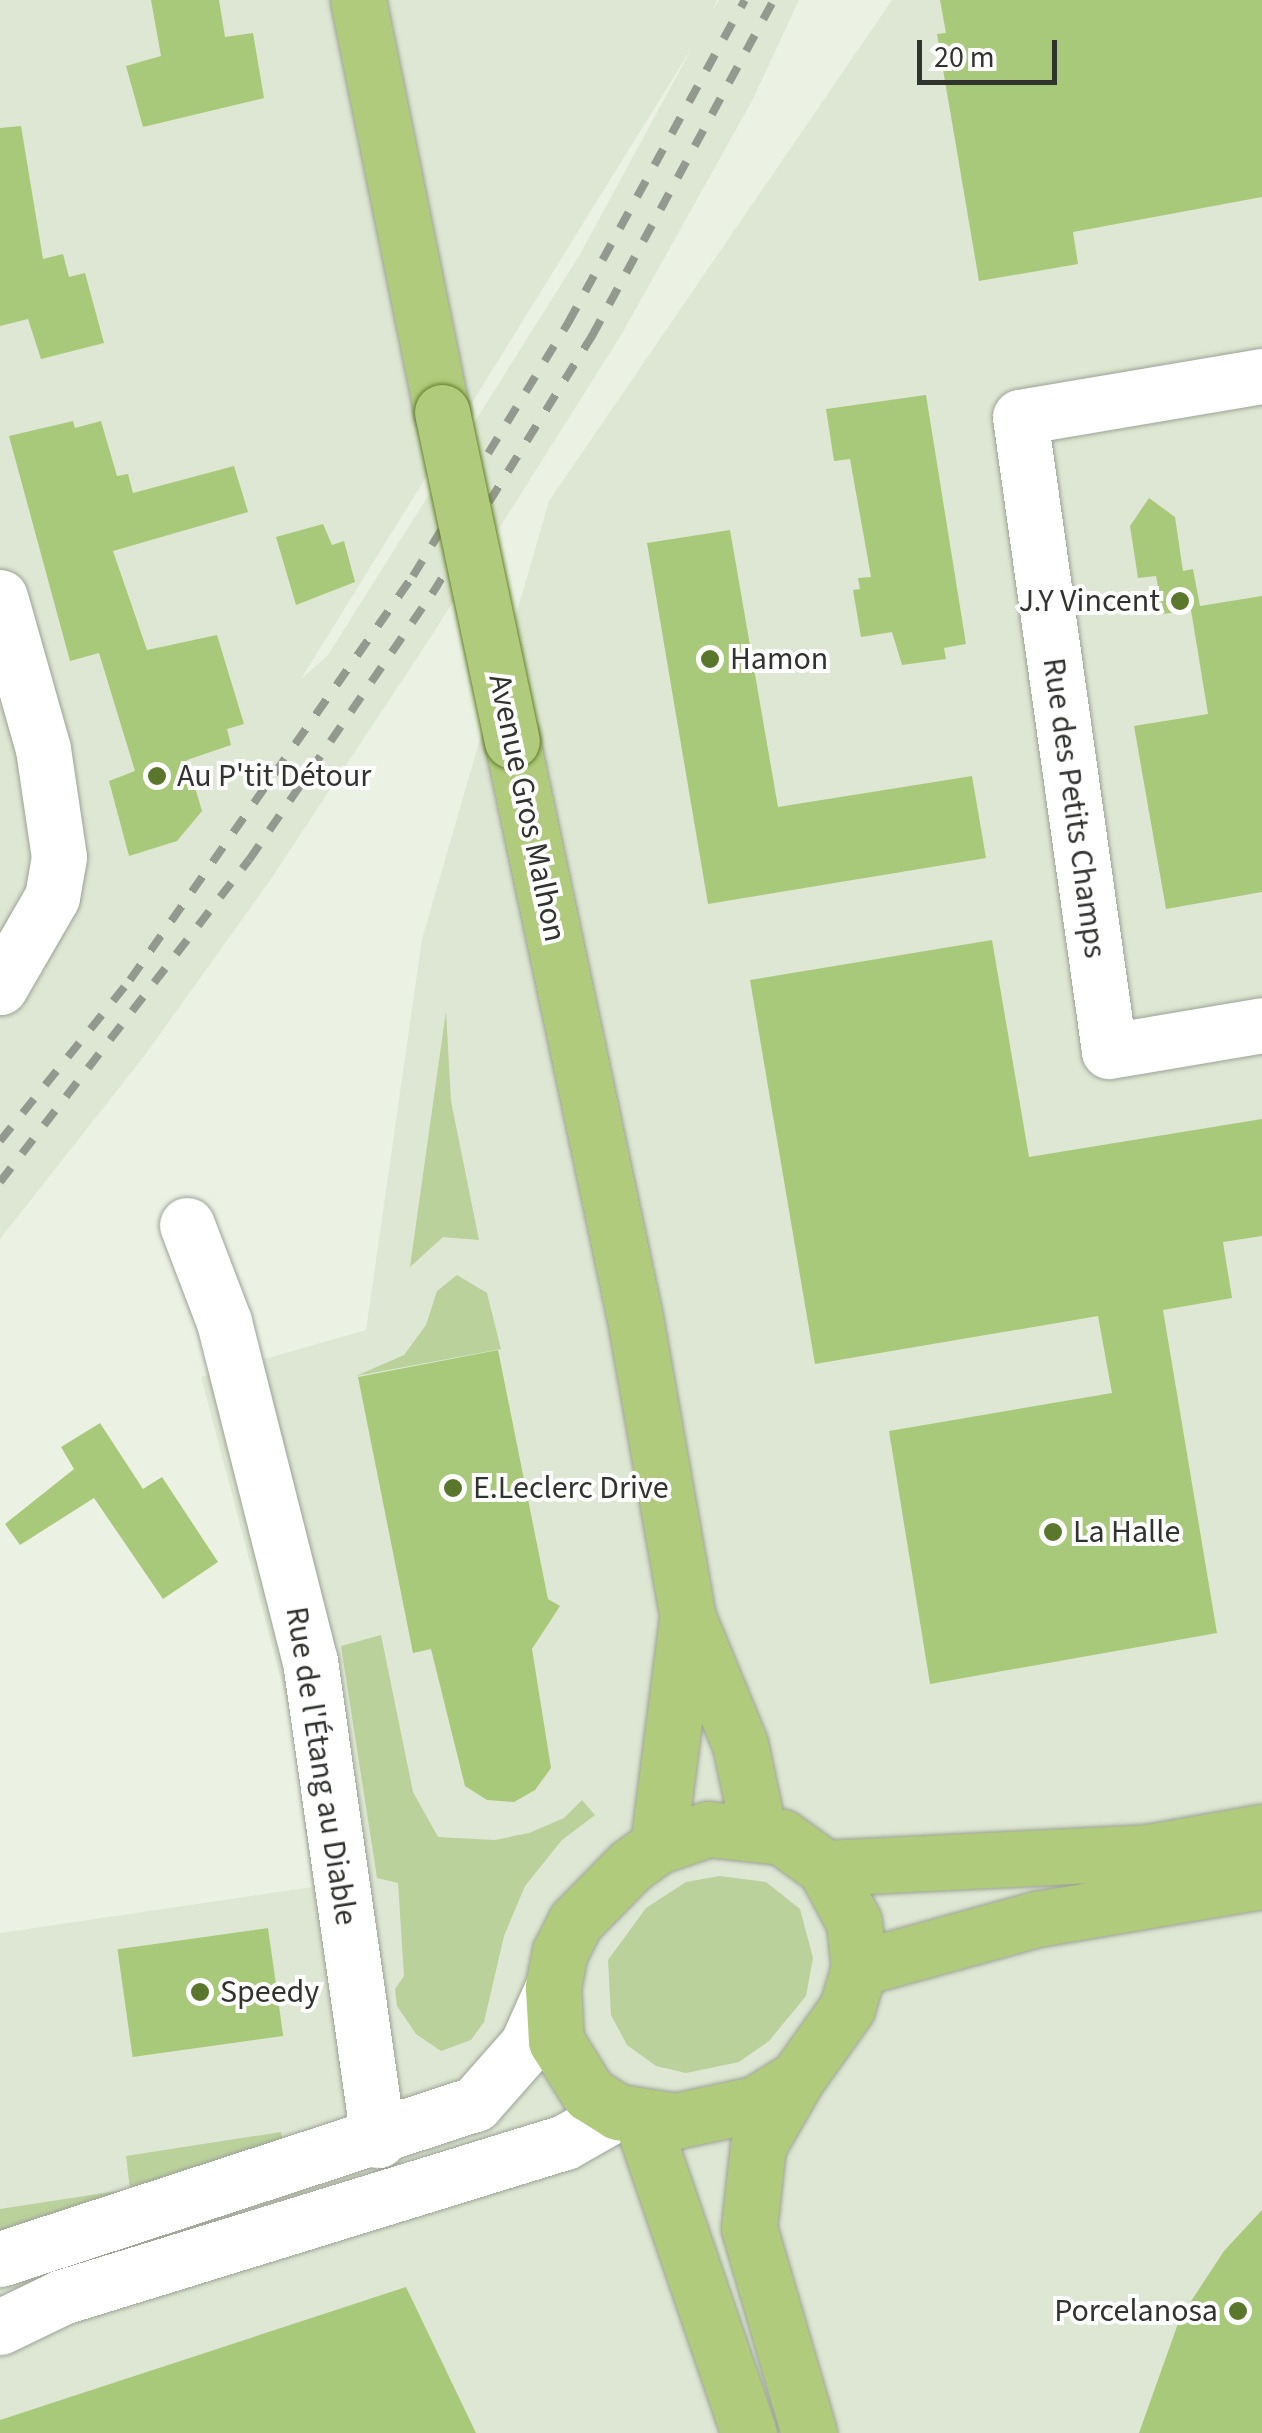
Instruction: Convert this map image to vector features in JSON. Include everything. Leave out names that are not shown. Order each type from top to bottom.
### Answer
[{"type":"main road","name":"Avenue Gros Malhon","points":[[358,0],[634,1318],[688,1618],[740,1744],[758,1830]]},
{"type":"main road","name":"Avenue Gros Malhon","points":[[658,1846],[688,1618]]},
{"type":"main road","points":[[798,2078],[755,2104],[719,2116],[630,2115],[589,2094],[569,2069],[556,2041],[553,1987],[576,1921],[658,1846],[708,1829],[758,1830],[782,1837],[825,1868],[854,1922],[859,1968],[846,2008],[758,2146],[749,2228],[809,2433]]},
{"type":"main road","points":[[825,1868],[1148,1852],[1262,1832]]},
{"type":"main road","points":[[859,1968],[1020,1922],[1262,1881]]},
{"type":"main road","points":[[630,2115],[748,2433]]},
{"type":"street","name":"Rue des Petits Champs","points":[[1262,376],[1020,417],[1110,1051],[1262,1025]]},
{"type":"street","points":[[0,598],[43,749],[59,857],[52,897],[0,987]]},
{"type":"street","name":"Rue de l'Étang au Diable","points":[[186,1225],[224,1322],[310,1661],[378,2140]]},
{"type":"street","points":[[0,2259],[378,2140],[475,2104],[527,2045],[553,1987]]},
{"type":"street","points":[[0,2327],[62,2297],[565,2142],[630,2115]]},
{"type":"shaded area","points":[[0,0],[717,0],[713,10],[719,0],[799,0],[753,99],[623,332],[432,635],[271,879],[145,1055],[0,1239]],"holes":[[[693,46],[579,256],[328,655],[301,679]]]},
{"type":"shaded area","points":[[892,0],[1262,0],[1262,2433],[0,2433],[0,1933],[312,1887],[291,1718],[201,1377],[366,1330],[422,939],[549,501]]},
{"type":"green space","points":[[446,1011],[451,1101],[479,1240],[443,1237],[410,1267]]},
{"type":"green space","points":[[457,1275],[487,1293],[501,1349],[356,1376],[404,1355],[426,1325],[437,1291]]},
{"type":"green space","points":[[381,1635],[413,1792],[438,1837],[495,1840],[529,1833],[564,1818],[582,1800],[595,1815],[562,1840],[525,1886],[504,1936],[484,2022],[471,2040],[441,2051],[416,2034],[397,2006],[395,1989],[404,1976],[398,1883],[377,1878],[341,1646]]},
{"type":"green space","points":[[720,1876],[766,1882],[800,1909],[813,1958],[806,1996],[769,2041],[739,2062],[686,2073],[656,2066],[627,2045],[611,2015],[608,1960],[646,1908],[686,1882]]},
{"type":"green space","points":[[281,2132],[284,2145],[0,2234],[0,2209],[130,2189],[126,2156]]},
{"type":"building","points":[[151,0],[219,0],[225,37],[253,33],[264,98],[143,127],[126,66],[161,56]]},
{"type":"building","points":[[940,0],[1262,0],[1262,197],[1073,232],[1078,264],[979,281],[937,34],[946,33]]},
{"type":"building","points":[[21,126],[43,259],[63,254],[69,277],[85,273],[104,343],[41,359],[28,319],[0,326],[0,128]]},
{"type":"building","points":[[926,395],[966,644],[944,648],[946,659],[902,665],[892,632],[861,637],[853,590],[860,589],[858,578],[871,577],[850,459],[834,461],[826,409]]},
{"type":"building","points":[[73,421],[75,428],[101,421],[117,476],[128,474],[133,493],[234,466],[248,512],[113,551],[147,650],[217,635],[244,724],[227,729],[231,745],[187,760],[202,811],[177,841],[129,856],[109,781],[135,771],[99,653],[70,661],[9,436]]},
{"type":"building","points":[[1149,498],[1175,517],[1183,571],[1193,569],[1200,606],[1262,596],[1262,892],[1166,909],[1134,726],[1208,714],[1191,610],[1163,614],[1156,576],[1138,578],[1130,526]]},
{"type":"building","points":[[323,524],[332,545],[344,541],[355,582],[296,605],[276,537]]},
{"type":"building","name":"Hamon","points":[[730,530],[778,807],[972,776],[986,858],[708,904],[647,543]]},
{"type":"building","points":[[992,940],[1029,1157],[1262,1119],[1262,1236],[1223,1242],[1232,1298],[1163,1310],[1217,1633],[930,1684],[889,1431],[1112,1393],[1098,1316],[815,1364],[750,980]]},
{"type":"building","name":"E.Leclerc Drive","points":[[498,1350],[548,1599],[560,1606],[532,1649],[551,1768],[535,1790],[514,1802],[487,1800],[465,1786],[431,1649],[413,1653],[358,1377]]},
{"type":"building","points":[[100,1423],[143,1489],[162,1477],[218,1562],[163,1599],[94,1498],[20,1545],[5,1524],[74,1469],[61,1447]]},
{"type":"building","name":"Speedy","points":[[268,1928],[283,2036],[133,2057],[117,1949]]},
{"type":"building","points":[[1262,2210],[1262,2433],[1139,2433],[1180,2318],[1224,2251]]},
{"type":"building","points":[[406,2287],[476,2433],[0,2433],[0,2420]]},
{"type":"railway","points":[[0,1141],[130,980],[413,576],[568,323],[745,0]]},
{"type":"railway","points":[[0,1182],[249,860],[432,594],[592,336],[774,0]]},
{"type":"place","name":"J.Y Vincent","points":[[1180,601]]},
{"type":"place","name":"Hamon","points":[[710,659]]},
{"type":"place","name":"Au P'tit Détour","points":[[157,776]]},
{"type":"place","name":"E.Leclerc Drive","points":[[453,1488]]},
{"type":"place","name":"La Halle","points":[[1053,1532]]},
{"type":"place","name":"Speedy","points":[[200,1992]]},
{"type":"place","name":"Porcelanosa","points":[[1238,2311]]}]
